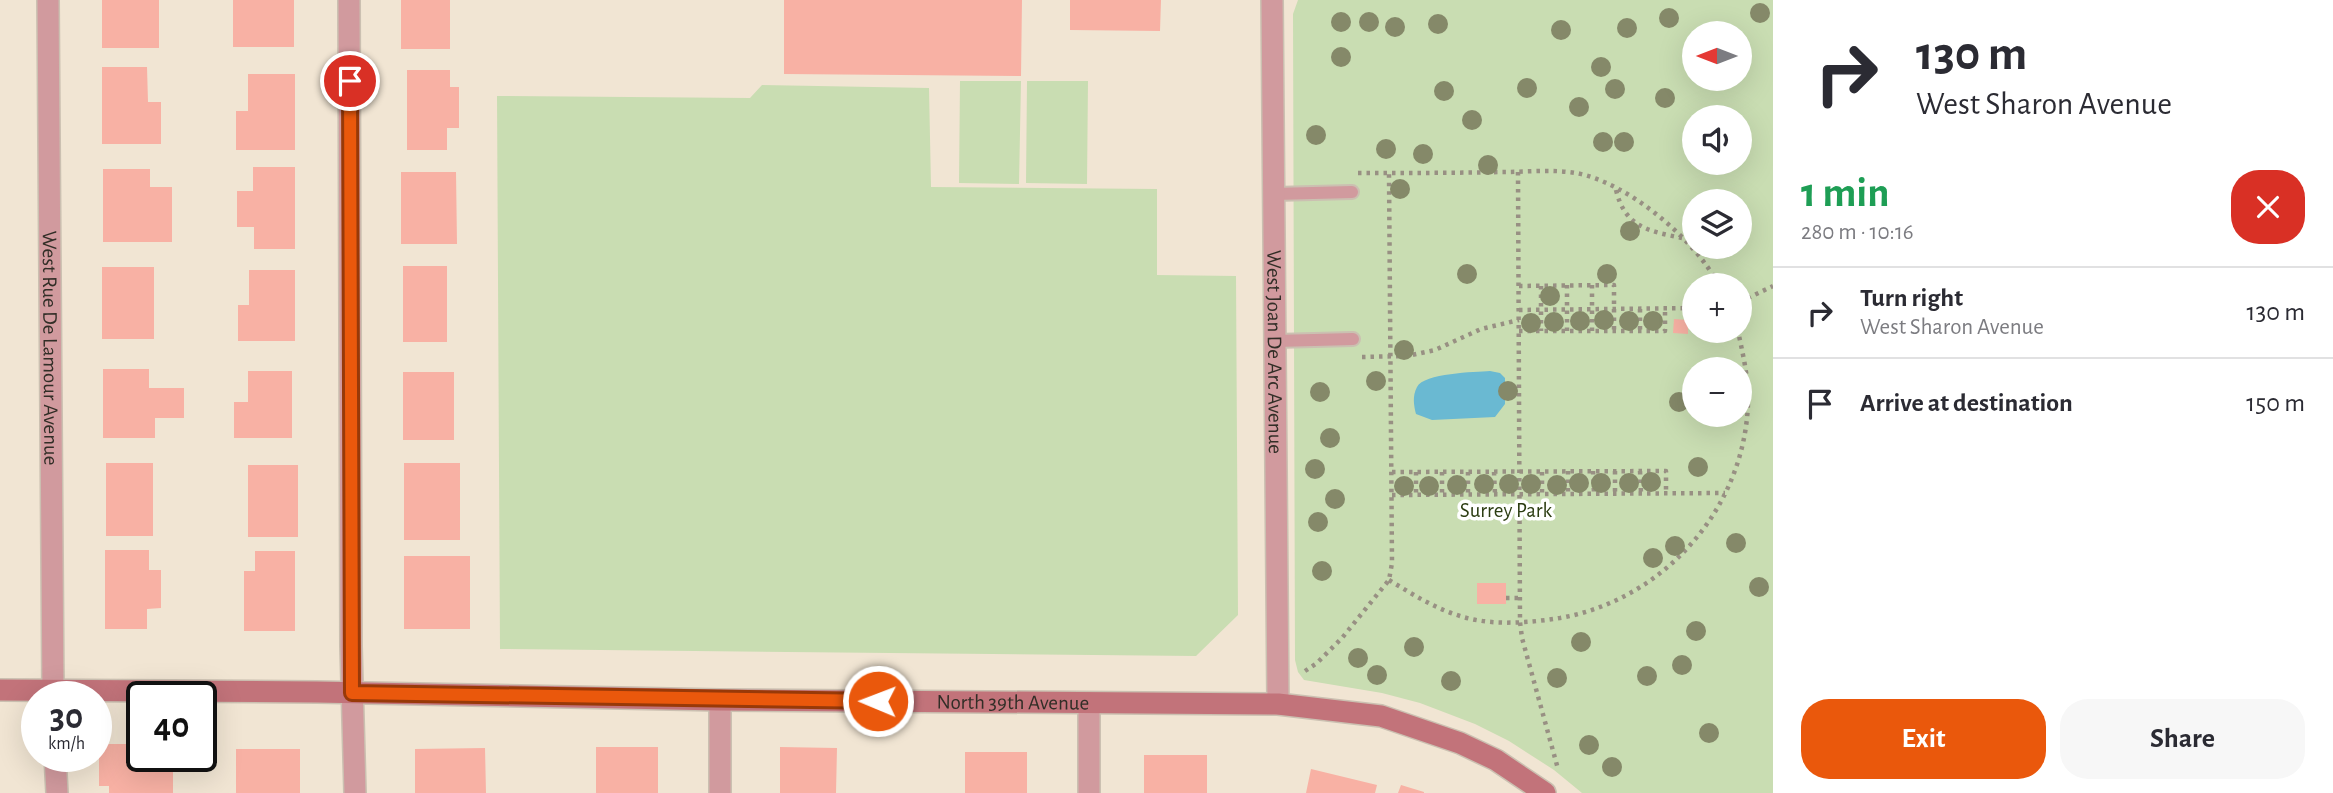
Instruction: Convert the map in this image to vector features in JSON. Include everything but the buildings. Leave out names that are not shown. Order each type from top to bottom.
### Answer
[{"type":"street","name":"West Rue De Lamour Avenue","points":[[48,0],[53,681]]},
{"type":"street","points":[[349,0],[352,693],[355,793]]},
{"type":"street","name":"West Joan De Arc Avenue","points":[[1272,0],[1278,704]]},
{"type":"street","name":"North 39th Avenue","points":[[0,690],[21,692]]},
{"type":"street","name":"North 39th Avenue","points":[[112,694],[352,693],[720,700],[1278,704],[1381,716],[1460,743],[1496,760],[1544,793]]},
{"type":"street","points":[[720,700],[720,793]]},
{"type":"street","points":[[1089,703],[1089,793]]},
{"type":"street","points":[[56,772],[57,793]]},
{"type":"lane","points":[[1274,194],[1352,192]]},
{"type":"lane","points":[[1275,341],[1353,339]]},
{"type":"path","points":[[1518,172],[1520,622],[1558,768]]},
{"type":"path","points":[[1350,173],[1577,173],[1600,181],[1634,199],[1668,223],[1682,237]]},
{"type":"path","points":[[1305,671],[1342,638],[1389,580],[1392,563],[1389,173]]},
{"type":"path","points":[[1616,189],[1621,208],[1630,218],[1647,230],[1682,239]]},
{"type":"path","points":[[1519,285],[1614,285],[1614,331]]},
{"type":"path","points":[[1541,285],[1542,331]]},
{"type":"path","points":[[1567,285],[1567,331]]},
{"type":"path","points":[[1592,285],[1592,331]]},
{"type":"path","points":[[1752,296],[1773,286]]},
{"type":"path","points":[[1519,310],[1682,308]]},
{"type":"path","points":[[1640,309],[1640,331]]},
{"type":"path","points":[[1519,331],[1665,331],[1665,309]]},
{"type":"path","points":[[1353,357],[1407,356],[1435,350],[1481,328],[1519,320]]},
{"type":"path","points":[[1389,580],[1424,601],[1461,617],[1520,622],[1580,614],[1619,600],[1654,579],[1685,553],[1710,520],[1730,484],[1742,445],[1748,404],[1741,343]]},
{"type":"path","points":[[1568,471],[1568,494]]},
{"type":"path","points":[[1593,471],[1594,494]]},
{"type":"path","points":[[1615,471],[1615,493]]},
{"type":"path","points":[[1640,471],[1641,493]]},
{"type":"path","points":[[1392,472],[1666,471],[1666,493]]},
{"type":"path","points":[[1416,472],[1416,495]]},
{"type":"path","points":[[1442,472],[1442,495]]},
{"type":"path","points":[[1468,472],[1468,495]]},
{"type":"path","points":[[1494,472],[1495,494]]},
{"type":"path","points":[[1542,472],[1542,494]]},
{"type":"path","points":[[1392,495],[1725,493]]},
{"type":"path","points":[[1506,598],[1520,598]]},
{"type":"green space","name":"Surrey Park","points":[[1298,0],[1773,0],[1773,793],[1582,793],[1554,770],[1509,741],[1475,724],[1420,703],[1382,693],[1304,680],[1298,672],[1295,660],[1293,14]]},
{"type":"green space","points":[[960,81],[1021,81],[1019,184],[959,183]]},
{"type":"green space","points":[[1027,81],[1088,81],[1087,184],[1026,183]]},
{"type":"green space","points":[[762,85],[929,88],[931,187],[1157,189],[1157,275],[1236,276],[1238,615],[1196,656],[500,649],[497,96],[750,98]]},
{"type":"water","points":[[1490,371],[1500,373],[1505,378],[1505,404],[1495,417],[1432,420],[1416,414],[1414,394],[1422,382],[1450,374]]},
{"type":"route","points":[[350,81],[352,693],[878,701]]}]
